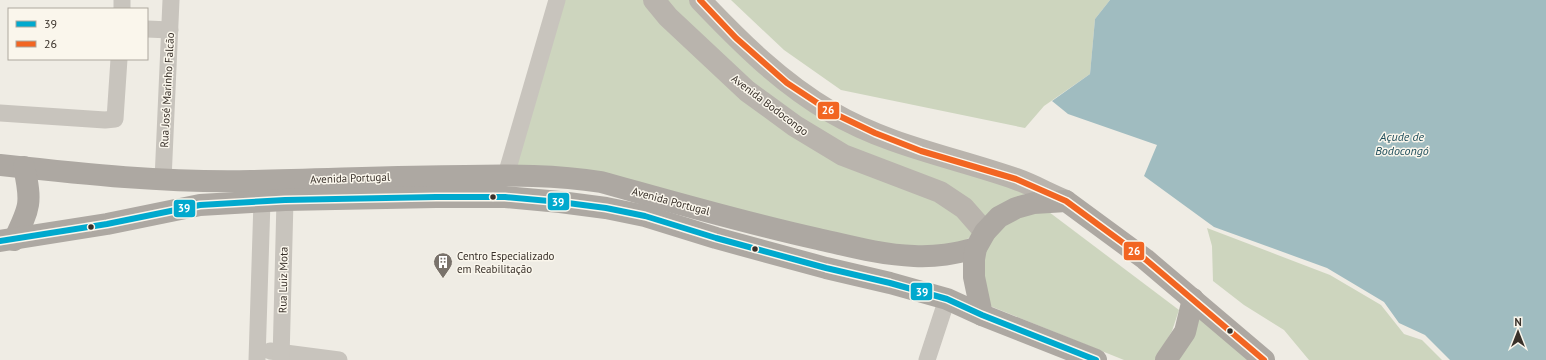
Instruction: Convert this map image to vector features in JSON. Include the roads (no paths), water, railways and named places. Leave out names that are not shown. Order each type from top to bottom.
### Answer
[{"type":"main road","name":"Avenida Portugal","points":[[0,164],[163,180],[250,182],[376,177],[506,175],[574,178],[601,182],[779,230],[871,251],[912,256],[950,255],[981,240]]},
{"type":"main road","points":[[7,240],[27,212],[30,193],[24,167]]},
{"type":"main road","name":"Avenida Portugal","points":[[7,240],[107,224],[200,205],[262,201],[505,197],[606,208],[645,216],[716,238],[890,283],[947,300],[982,316],[1096,360]]},
{"type":"main road","points":[[982,316],[974,277],[974,259],[981,240],[999,217],[1016,208],[1034,203],[1066,201],[1145,259],[1264,360]]},
{"type":"main road","points":[[1166,360],[1185,332],[1193,299]]},
{"type":"street","name":"Rua José Marinho Falcão","points":[[163,180],[171,0]]},
{"type":"street","points":[[506,175],[557,0]]},
{"type":"street","name":"Avenida Bodocongo","points":[[654,0],[668,17],[747,90],[795,126],[843,154],[940,192],[964,208],[981,240]]},
{"type":"street","points":[[700,0],[736,38],[787,83],[831,112],[875,134],[921,151],[1016,179],[1066,201]]},
{"type":"street","points":[[148,29],[170,30]]},
{"type":"street","points":[[0,113],[105,120],[115,119],[119,60]]},
{"type":"street","name":"Rua Luiz Mota","points":[[281,356],[285,200]]},
{"type":"street","name":"Rua Luiz Mota","points":[[257,355],[262,201]]},
{"type":"street","points":[[927,360],[947,300]]},
{"type":"street","points":[[257,355],[339,360]]},
{"type":"water","name":"Açude de Bodocongó","points":[[1110,0],[1546,0],[1546,360],[1450,360],[1425,335],[1399,323],[1384,302],[1327,268],[1214,227],[1144,176],[1157,145],[1068,114],[1052,101],[1090,74],[1095,19]]},
{"type":"place","name":"Centro Especializado em Reabilitação","points":[[443,279]]}]
